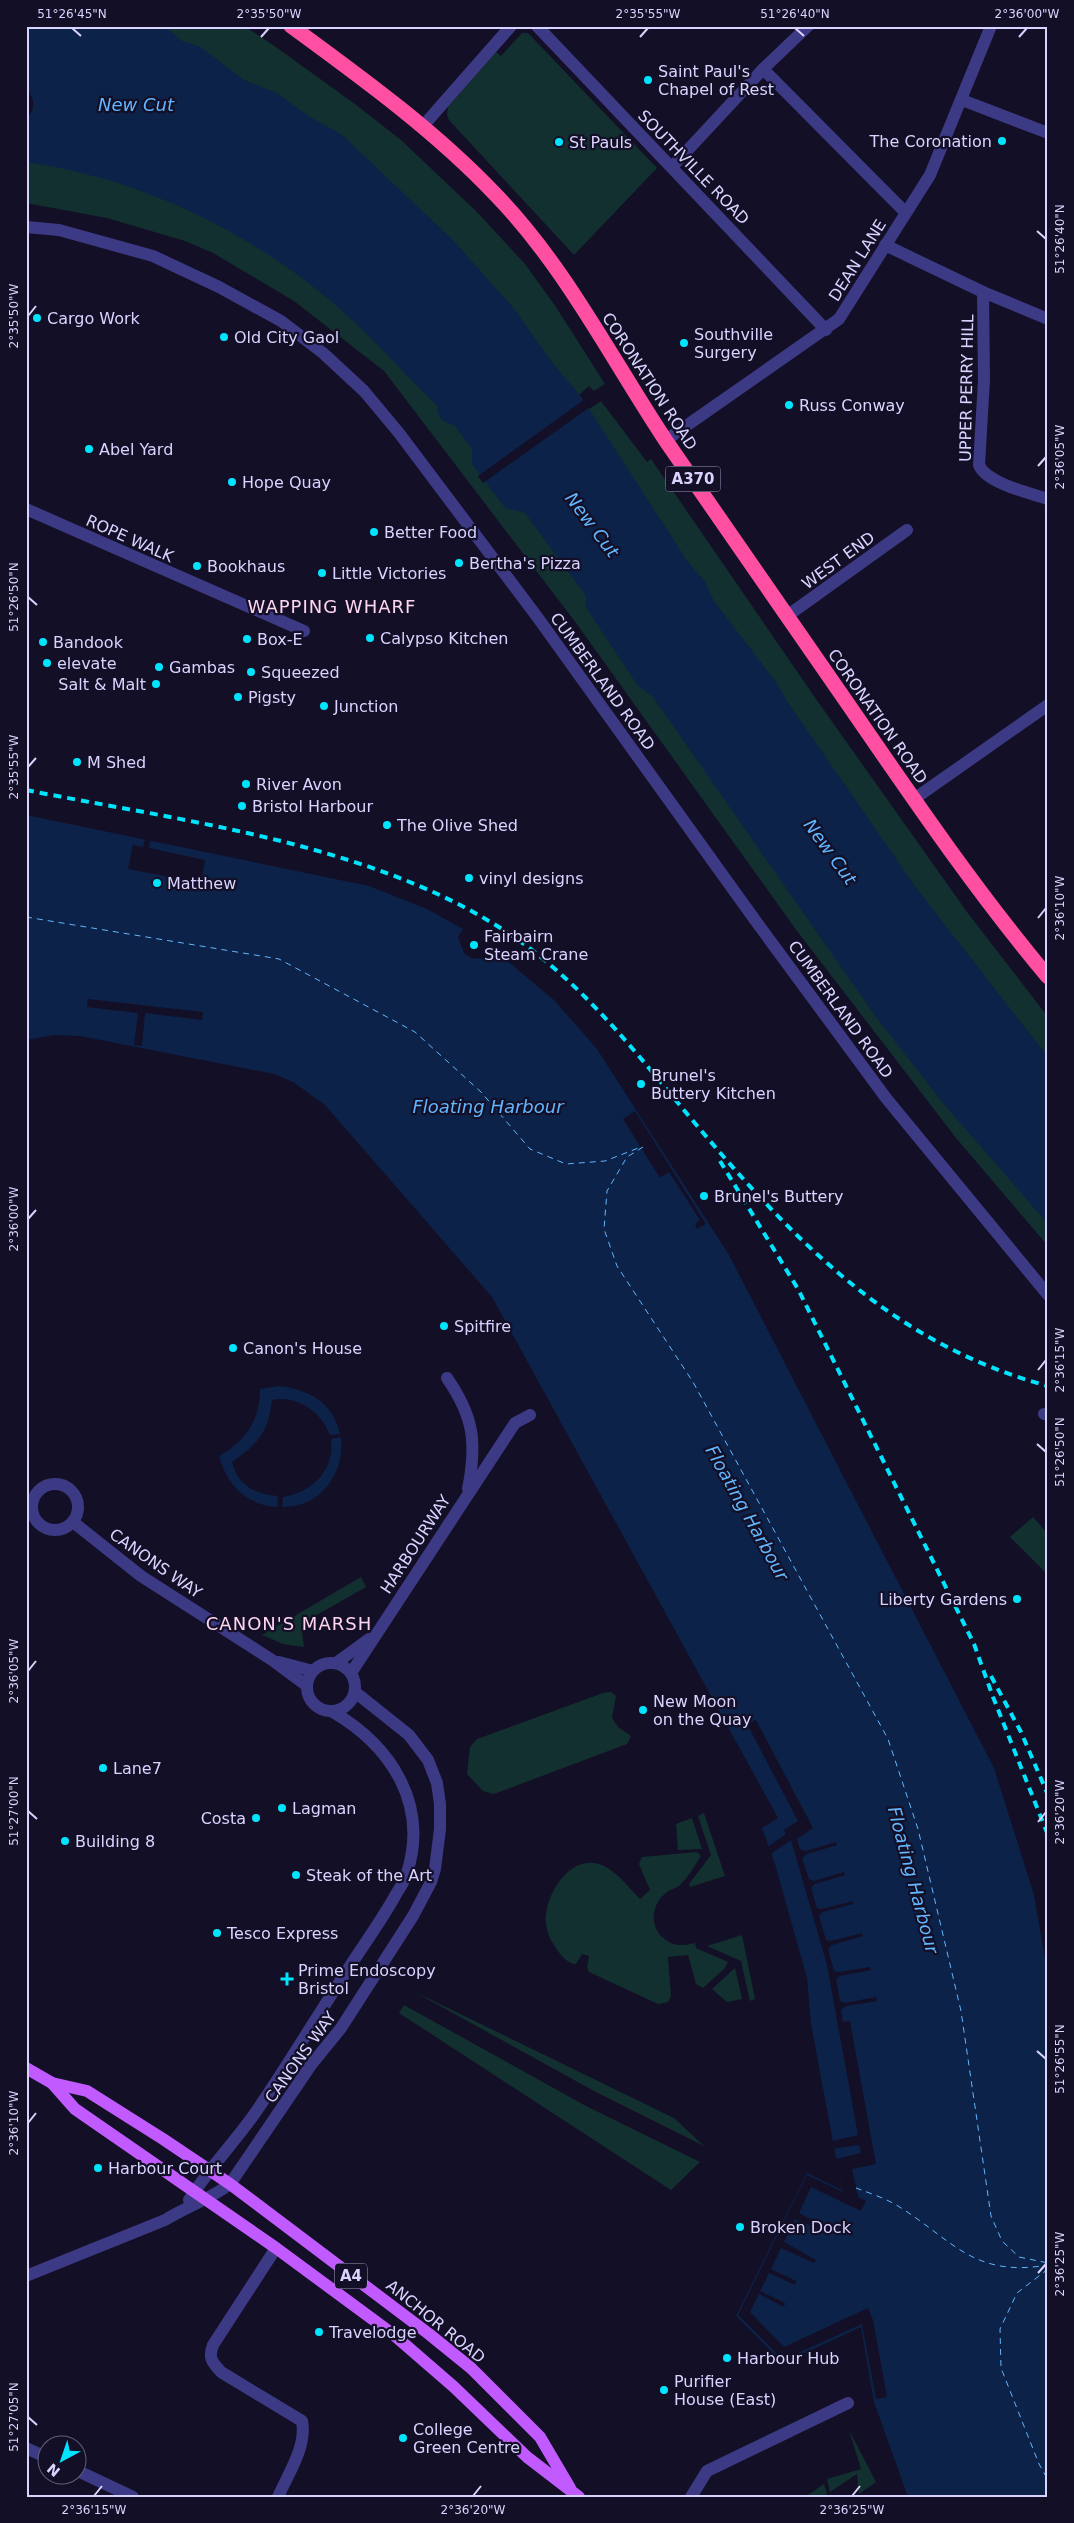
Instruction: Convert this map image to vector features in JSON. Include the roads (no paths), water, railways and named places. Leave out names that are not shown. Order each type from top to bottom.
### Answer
[{"type":"highway","name":"CORONATION ROAD","points":[[291,26],[360,76],[423,126],[496,194],[546,253],[666,440],[787,616],[914,799],[1018,942],[1048,977]]},
{"type":"main road","name":"ANCHOR ROAD","points":[[26,2068],[52,2083],[87,2091],[230,2184],[429,2334],[471,2368],[540,2438],[574,2493]]},
{"type":"main road","name":"ANCHOR ROAD","points":[[52,2083],[75,2109],[276,2248],[394,2335],[454,2387],[526,2456],[574,2493]]},
{"type":"street","points":[[423,126],[512,26]]},
{"type":"street","name":"SOUTHVILLE ROAD","points":[[538,26],[826,330]]},
{"type":"street","points":[[672,167],[763,69],[808,26]]},
{"type":"street","name":"DEAN LANE","points":[[666,440],[826,330],[846,309],[905,212],[930,175],[991,26]]},
{"type":"street","points":[[763,69],[905,212]]},
{"type":"street","points":[[962,100],[1048,133]]},
{"type":"street","name":"CUMBERLAND ROAD","points":[[26,227],[59,230],[153,256],[219,287],[281,321],[323,353],[364,391],[400,433],[538,618],[755,920],[892,1105],[1048,1295]]},
{"type":"street","points":[[885,245],[983,292],[1048,319]]},
{"type":"street","name":"UPPER PERRY HILL","points":[[983,292],[984,380],[978,465],[983,473],[993,479],[1048,499]]},
{"type":"street","name":"ROPE WALK","points":[[26,509],[304,631]]},
{"type":"street","name":"WEST END","points":[[787,616],[907,530]]},
{"type":"street","points":[[914,799],[1048,705]]},
{"type":"street","name":"HARBOURWAY","points":[[447,1378],[466,1412],[474,1441],[474,1458],[466,1497]]},
{"type":"street","name":"HARBOURWAY","points":[[351,1673],[515,1423],[530,1415]]},
{"type":"street","name":"CANONS WAY","points":[[73,1522],[141,1576],[272,1660],[307,1686],[311,1702],[317,1707],[347,1720],[374,1743],[399,1774],[407,1795],[412,1817],[413,1841],[407,1875],[376,1928],[252,2116],[210,2171],[199,2196]]},
{"type":"street","name":"HARBOURWAY","points":[[336,1663],[375,1634]]},
{"type":"street","name":"CANONS WAY","points":[[272,1660],[313,1671]]},
{"type":"street","points":[[307,1686],[313,1671],[328,1663],[336,1663],[351,1673],[355,1682],[355,1692],[348,1706],[332,1712]]},
{"type":"street","name":"CANONS WAY","points":[[230,2184],[310,2065],[341,2028],[412,1916],[431,1882],[435,1869],[440,1829],[440,1804],[437,1783],[428,1760],[409,1735],[355,1692]]},
{"type":"street","points":[[26,2276],[165,2220],[184,2209],[199,2196],[217,2194],[230,2184]]},
{"type":"street","points":[[276,2248],[209,2354],[212,2363],[221,2372],[302,2422],[304,2434],[301,2446],[278,2497]]},
{"type":"street","points":[[691,2497],[707,2471],[848,2403]]},
{"type":"street","points":[[26,2448],[38,2453]]},
{"type":"street","points":[[88,2476],[132,2497]]},
{"type":"water","name":"New Cut","points":[[26,26],[164,26],[182,41],[201,47],[244,80],[277,93],[310,117],[341,134],[453,240],[515,310],[551,361],[582,398],[686,559],[705,582],[714,601],[776,682],[787,701],[917,889],[1048,1057],[1048,1224],[943,1103],[873,1013],[653,697],[638,686],[585,606],[586,596],[525,513],[505,508],[472,464],[472,449],[454,425],[446,423],[441,419],[437,406],[360,328],[328,299],[279,262],[246,241],[176,205],[140,191],[65,169],[26,162],[26,119],[33,110],[34,103],[26,83]]},
{"type":"water","name":"Floating Harbour","points":[[26,815],[369,886],[427,909],[463,929],[458,937],[464,953],[472,958],[480,959],[494,950],[554,1000],[597,1049],[729,1255],[994,1768],[1034,1895],[1048,1976],[1048,2497],[908,2497],[874,2402],[861,2327],[783,2363],[736,2316],[807,2173],[842,2190],[811,2024],[807,1978],[775,1864],[762,1828],[778,1818],[492,1297],[325,1105],[293,1082],[274,1074],[80,1036],[54,1035],[26,1040]]},
{"type":"water","points":[[278,1386],[299,1390],[318,1399],[332,1413],[340,1434],[330,1435],[321,1419],[314,1412],[299,1403],[281,1399],[272,1400],[268,1421],[260,1437],[249,1449],[232,1462],[238,1477],[243,1483],[262,1494],[278,1496],[277,1507],[256,1502],[239,1492],[227,1476],[219,1456],[237,1444],[250,1428],[257,1410],[260,1389]]},
{"type":"water","points":[[341,1437],[339,1463],[328,1486],[308,1502],[296,1506],[282,1507],[283,1497],[303,1490],[319,1478],[329,1461],[331,1439]]},
{"type":"railway","points":[[26,790],[218,827],[283,842],[348,860],[409,882],[468,909],[521,942],[587,999],[627,1042],[761,1198],[801,1239],[844,1278],[889,1312],[938,1342],[990,1367],[1048,1386]]},
{"type":"railway","points":[[720,1161],[798,1289],[974,1644],[1048,1835]]},
{"type":"railway","points":[[991,1676],[1021,1732],[1048,1795]]},
{"type":"place","name":"Saint Paul's Chapel of Rest","points":[[648,80]]},
{"type":"place","name":"The Coronation","points":[[1002,141]]},
{"type":"place","name":"St Pauls","points":[[559,142]]},
{"type":"place","name":"Cargo Work","points":[[37,318]]},
{"type":"place","name":"Old City Gaol","points":[[224,337]]},
{"type":"place","name":"Southville Surgery","points":[[684,343]]},
{"type":"place","name":"Russ Conway","points":[[789,405]]},
{"type":"place","name":"Abel Yard","points":[[89,449]]},
{"type":"place","name":"Hope Quay","points":[[232,482]]},
{"type":"place","name":"Better Food","points":[[374,532]]},
{"type":"place","name":"Bertha's Pizza","points":[[459,563]]},
{"type":"place","name":"Bookhaus","points":[[197,566]]},
{"type":"place","name":"Little Victories","points":[[322,573]]},
{"type":"place","name":"Calypso Kitchen","points":[[370,638]]},
{"type":"place","name":"Box-E","points":[[247,639]]},
{"type":"place","name":"Bandook","points":[[43,642]]},
{"type":"place","name":"elevate","points":[[47,663]]},
{"type":"place","name":"Gambas","points":[[159,667]]},
{"type":"place","name":"Squeezed","points":[[251,672]]},
{"type":"place","name":"Salt & Malt","points":[[156,684]]},
{"type":"place","name":"Pigsty","points":[[238,697]]},
{"type":"place","name":"Junction","points":[[324,706]]},
{"type":"place","name":"M Shed","points":[[77,762]]},
{"type":"place","name":"River Avon","points":[[246,784]]},
{"type":"place","name":"Bristol Harbour","points":[[242,806]]},
{"type":"place","name":"The Olive Shed","points":[[387,825]]},
{"type":"place","name":"vinyl designs","points":[[469,878]]},
{"type":"place","name":"Matthew","points":[[157,883]]},
{"type":"place","name":"Fairbairn Steam Crane","points":[[474,945]]},
{"type":"place","name":"Brunel's Buttery Kitchen","points":[[641,1084]]},
{"type":"place","name":"Brunel's Buttery","points":[[704,1196]]},
{"type":"place","name":"Spitfire","points":[[444,1326]]},
{"type":"place","name":"Canon's House","points":[[233,1348]]},
{"type":"place","name":"Liberty Gardens","points":[[1017,1599]]},
{"type":"place","name":"New Moon on the Quay","points":[[643,1710]]},
{"type":"place","name":"Lane7","points":[[103,1768]]},
{"type":"place","name":"Lagman","points":[[282,1808]]},
{"type":"place","name":"Costa","points":[[256,1818]]},
{"type":"place","name":"Building 8","points":[[65,1841]]},
{"type":"place","name":"Steak of the Art","points":[[296,1875]]},
{"type":"place","name":"Tesco Express","points":[[217,1933]]},
{"type":"place","name":"Prime Endoscopy Bristol","points":[[287,1979]]},
{"type":"place","name":"Harbour Court","points":[[98,2168]]},
{"type":"place","name":"Broken Dock","points":[[740,2227]]},
{"type":"place","name":"Travelodge","points":[[319,2332]]},
{"type":"place","name":"Harbour Hub","points":[[727,2358]]},
{"type":"place","name":"Purifier House (East)","points":[[664,2390]]},
{"type":"place","name":"College Green Centre","points":[[403,2438]]},
{"type":"district","name":"WAPPING WHARF","points":[[332,607]]},
{"type":"district","name":"CANON'S MARSH","points":[[289,1624]]}]
